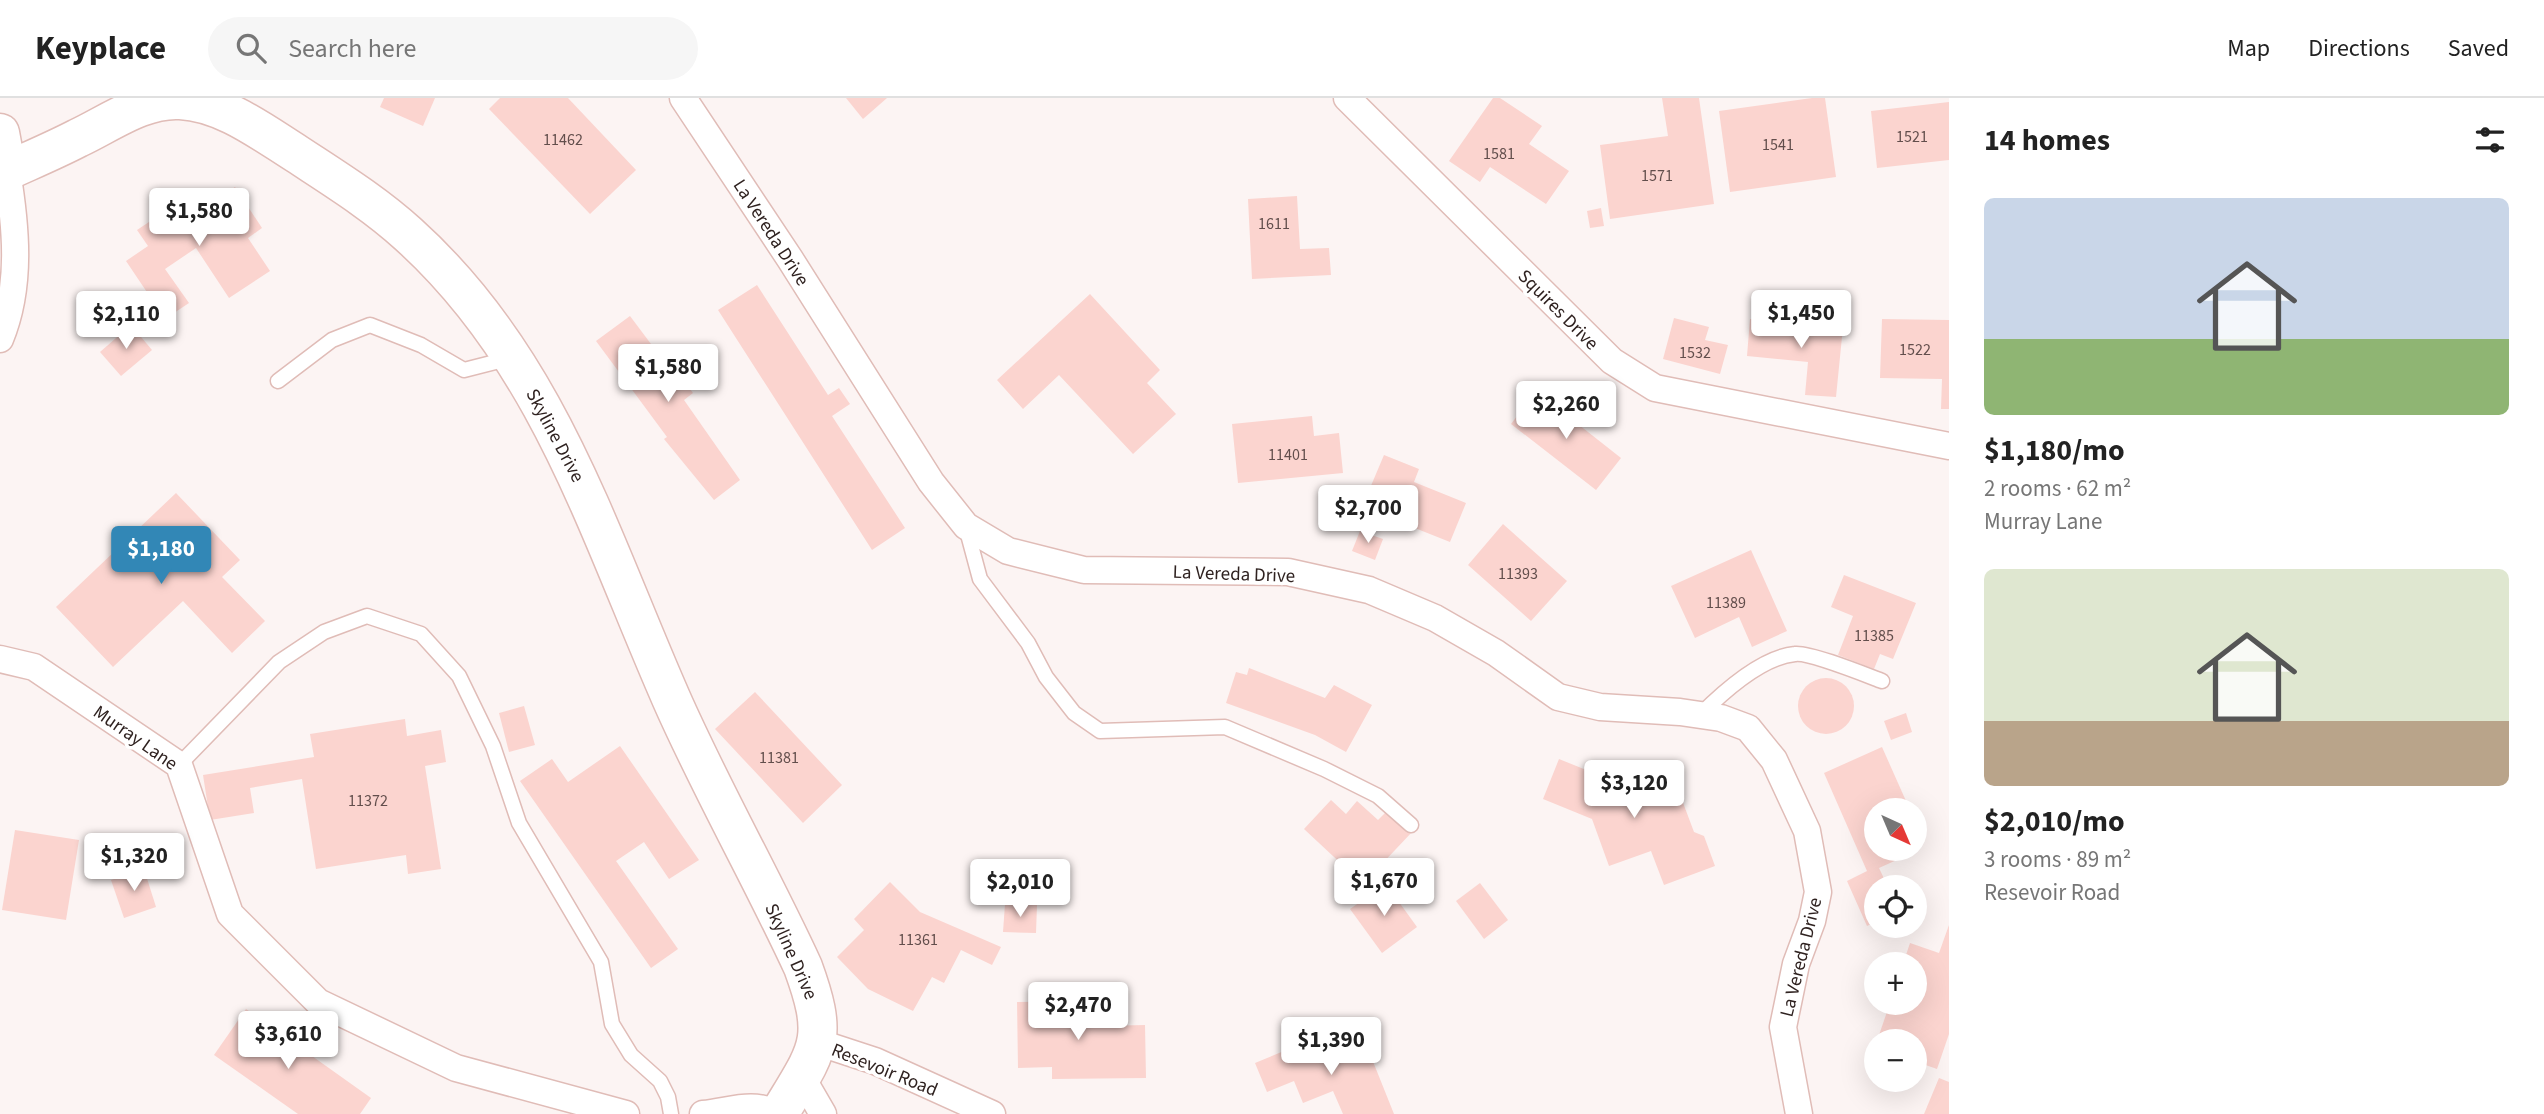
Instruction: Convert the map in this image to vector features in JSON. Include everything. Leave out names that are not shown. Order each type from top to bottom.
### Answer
[{"type":"street","name":"La Vereda Drive","points":[[683,98],[790,259],[931,482],[966,526],[1008,551],[1084,570],[1288,572],[1369,590],[1435,618],[1496,653],[1558,697],[1600,707],[1721,718],[1748,728],[1774,760],[1807,831],[1818,892],[1812,921],[1796,964],[1783,1027],[1799,1114]]},
{"type":"street","name":"Squires Drive","points":[[1347,98],[1612,361],[1634,377],[1656,388],[1949,446]]},
{"type":"street","name":"Skyline Drive","points":[[7,171],[147,104],[180,100],[225,112],[248,123],[342,183],[392,220],[461,289],[545,408],[572,463],[671,698],[803,967],[818,1014],[817,1042],[779,1114]]},
{"type":"street","points":[[0,132],[7,171],[15,255],[13,292],[0,340]]},
{"type":"street","name":"Murray Lane","points":[[0,659],[34,667],[179,765],[230,914],[318,1002],[456,1068],[626,1114]]},
{"type":"street","name":"Resevoir Road","points":[[817,1042],[875,1061],[992,1114]]},
{"type":"street","points":[[801,1076],[823,1114]]},
{"type":"street","points":[[703,1114],[746,1105],[762,1106],[779,1114]]},
{"type":"lane","points":[[278,381],[332,340],[370,324],[421,345],[464,370],[512,358]]},
{"type":"lane","points":[[966,526],[980,579],[1028,643],[1046,677],[1074,713],[1100,731],[1225,727],[1280,749],[1378,796],[1411,825]]},
{"type":"lane","points":[[179,765],[279,662],[324,632],[367,616],[421,634],[458,676],[493,746],[519,823],[601,962],[612,1024],[631,1055],[660,1081],[668,1097],[671,1114]]},
{"type":"lane","points":[[1700,715],[1726,690],[1769,663],[1796,653],[1882,681]]},
{"type":"building","points":[[384,98],[435,98],[423,126],[380,107]]},
{"type":"building","points":[[500,98],[568,98],[636,170],[590,214],[489,109]]},
{"type":"building","points":[[846,98],[887,98],[863,119]]},
{"type":"building","points":[[1493,98],[1500,98],[1542,126],[1529,144],[1569,171],[1546,204],[1490,167],[1480,182],[1449,161]]},
{"type":"building","points":[[1662,98],[1699,98],[1714,204],[1610,219],[1600,145],[1668,136]]},
{"type":"building","points":[[1825,98],[1836,177],[1730,192],[1719,111]]},
{"type":"building","points":[[1949,102],[1949,160],[1877,168],[1871,111]]},
{"type":"building","points":[[235,187],[262,228],[248,238],[270,271],[229,298],[196,248],[165,269],[189,303],[165,319],[126,261],[148,246],[137,230],[185,198],[196,213]]},
{"type":"building","points":[[1297,196],[1300,249],[1329,248],[1331,275],[1252,279],[1248,199]]},
{"type":"building","points":[[1601,208],[1604,226],[1590,228],[1587,211]]},
{"type":"building","points":[[757,285],[828,395],[839,388],[850,404],[832,416],[905,528],[872,550],[718,310]]},
{"type":"building","points":[[1090,294],[1160,370],[1147,383],[1176,414],[1133,454],[1059,375],[1023,409],[997,380]]},
{"type":"building","points":[[630,316],[654,348],[658,346],[693,393],[684,400],[740,480],[714,500],[664,439],[667,437],[596,341]]},
{"type":"building","points":[[1674,318],[1709,327],[1705,340],[1728,345],[1720,374],[1663,359]]},
{"type":"building","points":[[1750,319],[1843,327],[1836,397],[1805,395],[1808,362],[1747,356]]},
{"type":"building","points":[[1882,319],[1949,320],[1949,409],[1941,409],[1942,379],[1880,378]]},
{"type":"building","points":[[131,325],[152,350],[121,376],[100,352]]},
{"type":"building","points":[[1536,391],[1621,458],[1596,490],[1511,424]]},
{"type":"building","points":[[1312,416],[1314,436],[1339,433],[1343,473],[1238,483],[1232,424]]},
{"type":"building","points":[[1384,455],[1419,469],[1414,482],[1466,503],[1450,542],[1362,507]]},
{"type":"building","points":[[176,493],[240,560],[222,577],[265,621],[232,653],[183,601],[113,667],[56,607]]},
{"type":"building","points":[[1503,524],[1567,581],[1531,621],[1468,565]]},
{"type":"building","points":[[1360,531],[1383,539],[1375,560],[1352,551]]},
{"type":"building","points":[[1751,550],[1787,631],[1752,647],[1739,617],[1695,638],[1671,586]]},
{"type":"building","points":[[1844,575],[1916,603],[1893,659],[1880,654],[1874,669],[1838,655],[1853,616],[1831,607]]},
{"type":"building","points":[[1249,668],[1325,698],[1334,685],[1372,705],[1346,752],[1315,735],[1226,703],[1236,672],[1247,675]]},
{"type":"building","points":[[1820,678],[1832,678],[1846,686],[1854,700],[1852,717],[1846,726],[1832,734],[1820,734],[1803,722],[1798,712],[1798,700],[1810,683]]},
{"type":"building","points":[[755,692],[842,785],[803,823],[715,729]]},
{"type":"building","points":[[524,706],[535,745],[509,752],[499,713]]},
{"type":"building","points":[[1906,713],[1912,732],[1891,740],[1884,721]]},
{"type":"building","points":[[405,719],[407,736],[441,730],[446,762],[425,766],[441,869],[408,874],[406,855],[316,869],[302,779],[250,788],[254,813],[210,820],[203,775],[314,757],[310,734]]},
{"type":"building","points":[[620,746],[699,860],[669,879],[644,842],[616,861],[678,949],[651,968],[520,781],[552,759],[568,782]]},
{"type":"building","points":[[1882,747],[1905,798],[1864,798],[1864,861],[1894,861],[1879,868],[1882,875],[1864,875],[1864,919],[1847,881],[1867,871],[1824,773]]},
{"type":"building","points":[[1559,759],[1636,790],[1665,779],[1676,784],[1694,832],[1704,836],[1715,866],[1664,885],[1651,851],[1609,866],[1592,819],[1543,799]]},
{"type":"building","points":[[1331,800],[1346,814],[1357,801],[1378,820],[1388,810],[1412,832],[1363,884],[1304,829]]},
{"type":"building","points":[[15,830],[79,840],[66,920],[2,910]]},
{"type":"building","points":[[144,869],[156,907],[124,918],[111,880]]},
{"type":"building","points":[[890,882],[920,912],[1001,947],[992,965],[961,950],[944,983],[932,977],[913,1011],[868,989],[837,957],[864,930],[854,919]]},
{"type":"building","points":[[1480,883],[1508,920],[1484,939],[1456,901]]},
{"type":"building","points":[[1386,884],[1417,927],[1382,953],[1350,909]]},
{"type":"building","points":[[1005,904],[1037,905],[1036,933],[1003,932]]},
{"type":"building","points":[[1949,925],[1949,1034],[1937,1069],[1927,1066],[1927,1029],[1881,1029],[1886,1015],[1927,1015],[1927,952],[1907,952],[1910,943],[1939,953]]},
{"type":"building","points":[[1100,1001],[1101,1026],[1145,1025],[1146,1078],[1052,1079],[1052,1067],[1018,1068],[1017,1002]]},
{"type":"building","points":[[246,1009],[371,1098],[360,1114],[298,1114],[214,1055]]},
{"type":"building","points":[[1362,1034],[1394,1114],[1343,1114],[1333,1091],[1303,1103],[1294,1081],[1267,1092],[1255,1063],[1291,1048],[1296,1061]]},
{"type":"building","points":[[1939,1078],[1949,1082],[1949,1114],[1924,1114]]}]
